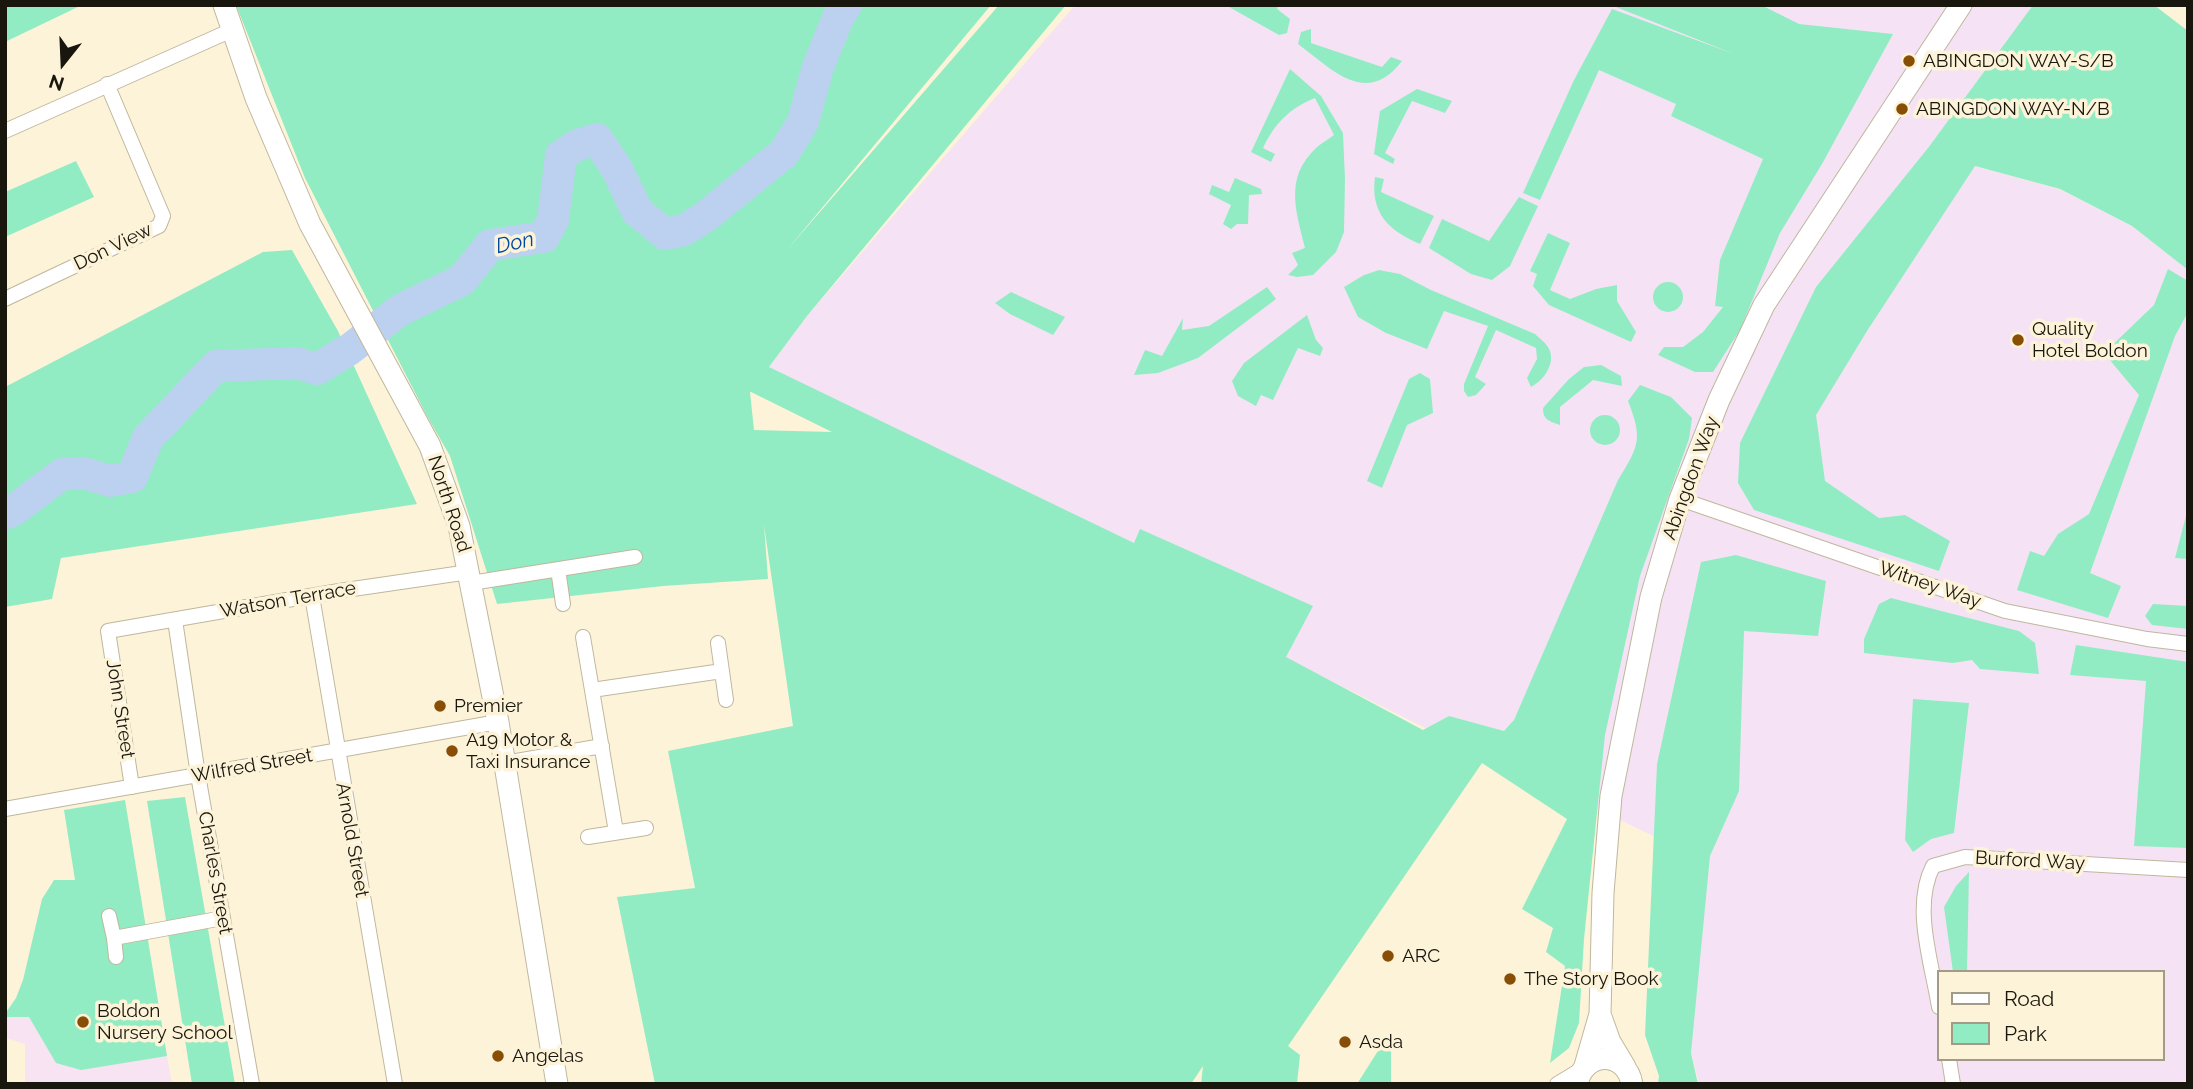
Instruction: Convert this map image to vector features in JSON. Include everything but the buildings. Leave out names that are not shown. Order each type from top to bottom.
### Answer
[{"type":"main road","name":"North Road","points":[[224,5],[256,98],[310,224],[430,446],[459,526],[498,722],[557,1084]]},
{"type":"main road","name":"Abingdon Way","points":[[1582,1073],[1600,1014],[1603,893],[1611,796],[1651,597],[1680,499],[1719,401],[1763,304],[1961,5]]},
{"type":"main road","name":"Abingdon Way","points":[[1600,1014],[1610,1042],[1629,1075]]},
{"type":"main road","name":"Abingdon Way","points":[[1582,1073],[1601,1058],[1610,1058],[1629,1075]]},
{"type":"street","points":[[5,131],[232,30]]},
{"type":"street","name":"Don View","points":[[5,299],[159,226],[163,216],[107,84]]},
{"type":"street","name":"Witney Way","points":[[1680,499],[2005,611],[2147,639],[2188,644]]},
{"type":"street","name":"Watson Terrace","points":[[108,631],[312,596],[558,569],[635,557]]},
{"type":"street","points":[[558,569],[563,604]]},
{"type":"street","name":"Arnold Street","points":[[312,596],[395,1084]]},
{"type":"street","name":"Charles Street","points":[[175,620],[198,775],[252,1084]]},
{"type":"street","name":"John Street","points":[[108,631],[132,787]]},
{"type":"street","points":[[583,637],[616,832]]},
{"type":"street","points":[[718,643],[726,700]]},
{"type":"street","points":[[592,690],[722,671]]},
{"type":"street","name":"Wilfred Street","points":[[5,809],[498,722]]},
{"type":"street","points":[[505,763],[602,746]]},
{"type":"street","points":[[588,837],[646,828]]},
{"type":"street","name":"Burford Way","points":[[1938,1001],[1923,912],[1923,895],[1933,866],[1965,857],[2188,870]]},
{"type":"street","points":[[109,916],[116,957]]},
{"type":"street","points":[[114,938],[223,918]]},
{"type":"street","points":[[1949,1061],[1953,1084]]},
{"type":"street","points":[[1557,1084],[1582,1073]]},
{"type":"shaded area","points":[[1075,5],[2033,5],[1928,148],[1975,166],[2059,189],[2132,226],[2188,270],[2188,1084],[1699,1084],[1691,1053],[1692,854],[1439,735],[1289,660],[769,367],[807,316]]},
{"type":"shaded area","name":"Boldon Nursery School","points":[[152,972],[172,1084],[25,1084],[25,1044],[6,1038],[5,1030],[5,1014],[16,998],[23,980]]},
{"type":"green space","points":[[5,5],[82,5],[5,42]]},
{"type":"green space","points":[[236,5],[991,5],[787,250],[999,5],[1066,5],[807,316],[769,367],[1134,543],[1140,529],[1313,606],[1286,657],[1423,730],[1449,716],[1504,731],[1514,720],[1618,480],[1631,459],[1637,434],[1628,401],[1640,385],[1671,397],[1692,418],[1689,439],[1640,576],[1605,735],[1584,939],[1579,1023],[1569,1048],[1550,1063],[1565,966],[1546,952],[1553,928],[1522,909],[1567,819],[1482,763],[1288,1046],[1300,1055],[1297,1084],[1201,1084],[1203,1066],[1191,1084],[655,1084],[617,897],[695,888],[668,751],[793,726],[764,525],[768,579],[663,586],[497,604],[450,456],[305,178]],"holes":[[[750,392],[832,432],[754,430]]]},
{"type":"green space","points":[[1278,5],[1277,9],[1290,19],[1287,33],[1279,35],[1229,7]]},
{"type":"green space","points":[[1611,5],[1761,5],[1799,24],[1893,34],[1822,164],[1780,233],[1740,330],[1713,372],[1695,372],[1658,355],[1664,347],[1683,347],[1703,332],[1723,307],[1715,306],[1720,260],[1763,159],[1671,116],[1676,104],[1599,70],[1540,200],[1523,193],[1574,80],[1612,9],[1734,54]]},
{"type":"green space","points":[[2033,5],[2154,5],[2188,31],[2188,270],[2132,226],[2060,189],[1975,166],[1867,331],[1816,415],[1825,481],[1879,518],[1905,515],[1950,541],[1939,571],[1754,510],[1738,483],[1740,443],[1816,287],[1928,148]]},
{"type":"green space","points":[[1311,29],[1311,43],[1382,67],[1391,57],[1402,61],[1389,75],[1375,82],[1349,80],[1298,44],[1301,32]]},
{"type":"green space","points":[[1290,69],[1321,96],[1343,133],[1345,179],[1344,232],[1336,252],[1313,275],[1297,277],[1288,275],[1298,265],[1292,253],[1305,248],[1296,208],[1296,183],[1306,159],[1334,135],[1315,98],[1284,117],[1273,131],[1263,148],[1275,154],[1271,162],[1251,152]]},
{"type":"green space","points":[[1417,89],[1452,101],[1445,113],[1412,101],[1385,153],[1395,159],[1393,164],[1374,154],[1380,111]]},
{"type":"green space","points":[[76,161],[94,197],[5,237],[5,192]]},
{"type":"green space","points":[[1375,177],[1384,179],[1381,192],[1434,216],[1420,244],[1399,233],[1384,219],[1376,201]]},
{"type":"green space","points":[[1235,178],[1261,189],[1262,194],[1249,195],[1248,224],[1237,224],[1231,229],[1223,224],[1231,205],[1209,194],[1212,185],[1229,192]]},
{"type":"green space","points":[[1519,197],[1538,206],[1510,266],[1492,280],[1471,274],[1429,248],[1442,219],[1489,241]]},
{"type":"green space","points":[[1548,233],[1570,243],[1550,290],[1570,299],[1596,289],[1617,285],[1617,301],[1636,332],[1631,342],[1549,305],[1533,286],[1537,274],[1530,271]]},
{"type":"green space","points":[[292,250],[338,331],[417,504],[61,558],[52,599],[5,607],[5,387],[263,252]]},
{"type":"green space","points":[[2168,269],[2188,281],[2188,312],[2175,336],[2090,573],[2121,586],[2108,618],[2017,590],[2030,551],[2044,556],[2058,534],[2089,514],[2139,395],[2104,353],[2154,305]]},
{"type":"green space","points":[[1379,270],[1400,274],[1535,334],[1547,345],[1550,352],[1550,364],[1545,375],[1531,387],[1527,378],[1537,359],[1536,348],[1496,330],[1475,377],[1486,384],[1476,395],[1468,397],[1464,384],[1488,326],[1444,311],[1427,349],[1386,333],[1358,317],[1344,287]]},
{"type":"green space","points":[[1668,282],[1679,286],[1683,297],[1679,308],[1668,312],[1657,308],[1653,297],[1657,286]]},
{"type":"green space","points":[[1267,287],[1276,299],[1198,358],[1158,373],[1134,375],[1145,350],[1162,356],[1183,318],[1182,330],[1209,326]]},
{"type":"green space","points":[[1011,292],[1065,317],[1053,335],[1010,314],[995,303]]},
{"type":"green space","points":[[1307,315],[1316,340],[1323,348],[1320,356],[1298,348],[1273,400],[1261,395],[1256,406],[1238,396],[1232,381],[1244,363]]},
{"type":"green space","points":[[1601,365],[1621,376],[1622,386],[1593,380],[1560,407],[1560,425],[1545,418],[1543,408],[1569,379],[1584,367]]},
{"type":"green space","points":[[1420,373],[1430,379],[1433,413],[1407,425],[1382,488],[1367,481],[1409,379]]},
{"type":"green space","points":[[1605,415],[1616,419],[1620,430],[1616,441],[1605,445],[1594,441],[1590,430],[1594,419]]},
{"type":"green space","points":[[2187,512],[2188,559],[2175,558]]},
{"type":"green space","points":[[1736,555],[1826,581],[1818,636],[1744,631],[1739,791],[1710,856],[1691,1053],[1698,1084],[1658,1084],[1659,1076],[1645,1035],[1657,764],[1701,562]]},
{"type":"green space","points":[[1891,598],[2019,631],[2035,643],[2039,674],[1980,669],[1972,660],[1953,663],[1864,653],[1864,639],[1879,604]]},
{"type":"green space","points":[[2153,604],[2188,606],[2188,629],[2152,625],[2145,616]]},
{"type":"green space","points":[[2076,645],[2188,662],[2188,848],[2134,846],[2146,681],[2070,675]]},
{"type":"green space","points":[[1913,699],[1969,703],[1954,833],[1931,839],[1913,852],[1905,840]]},
{"type":"green space","points":[[185,797],[235,1084],[192,1084],[147,801]]},
{"type":"green space","points":[[125,800],[167,1056],[81,1070],[56,1063],[29,1017],[5,1017],[5,1014],[16,998],[23,980],[42,899],[54,880],[75,880],[64,810]]},
{"type":"green space","points":[[1969,872],[1967,970],[1953,970],[1944,907],[1956,886]]},
{"type":"green space","points":[[1383,1043],[1391,1046],[1391,1084],[1357,1084]]},
{"type":"waterway","name":"Don","points":[[5,514],[62,474],[84,473],[110,481],[132,477],[148,438],[216,366],[297,363],[317,369],[350,349],[400,310],[462,280],[490,245],[544,237],[553,220],[561,156],[577,145],[597,139],[617,169],[637,211],[665,234],[684,230],[705,217],[784,153],[803,122],[818,67],[846,5]]},
{"type":"place","name":"ABINGDON WAY-S/B","points":[[1909,61]]},
{"type":"place","name":"ABINGDON WAY-N/B","points":[[1902,109]]},
{"type":"place","name":"Quality Hotel Boldon","points":[[2018,340]]},
{"type":"place","name":"Premier","points":[[440,706]]},
{"type":"place","name":"A19 Motor & Taxi Insurance","points":[[452,751]]},
{"type":"place","name":"ARC","points":[[1388,956]]},
{"type":"place","name":"The Story Book","points":[[1510,979]]},
{"type":"place","name":"Boldon Nursery School","points":[[83,1022]]},
{"type":"place","name":"Asda","points":[[1345,1042]]},
{"type":"place","name":"Angelas","points":[[498,1056]]}]
